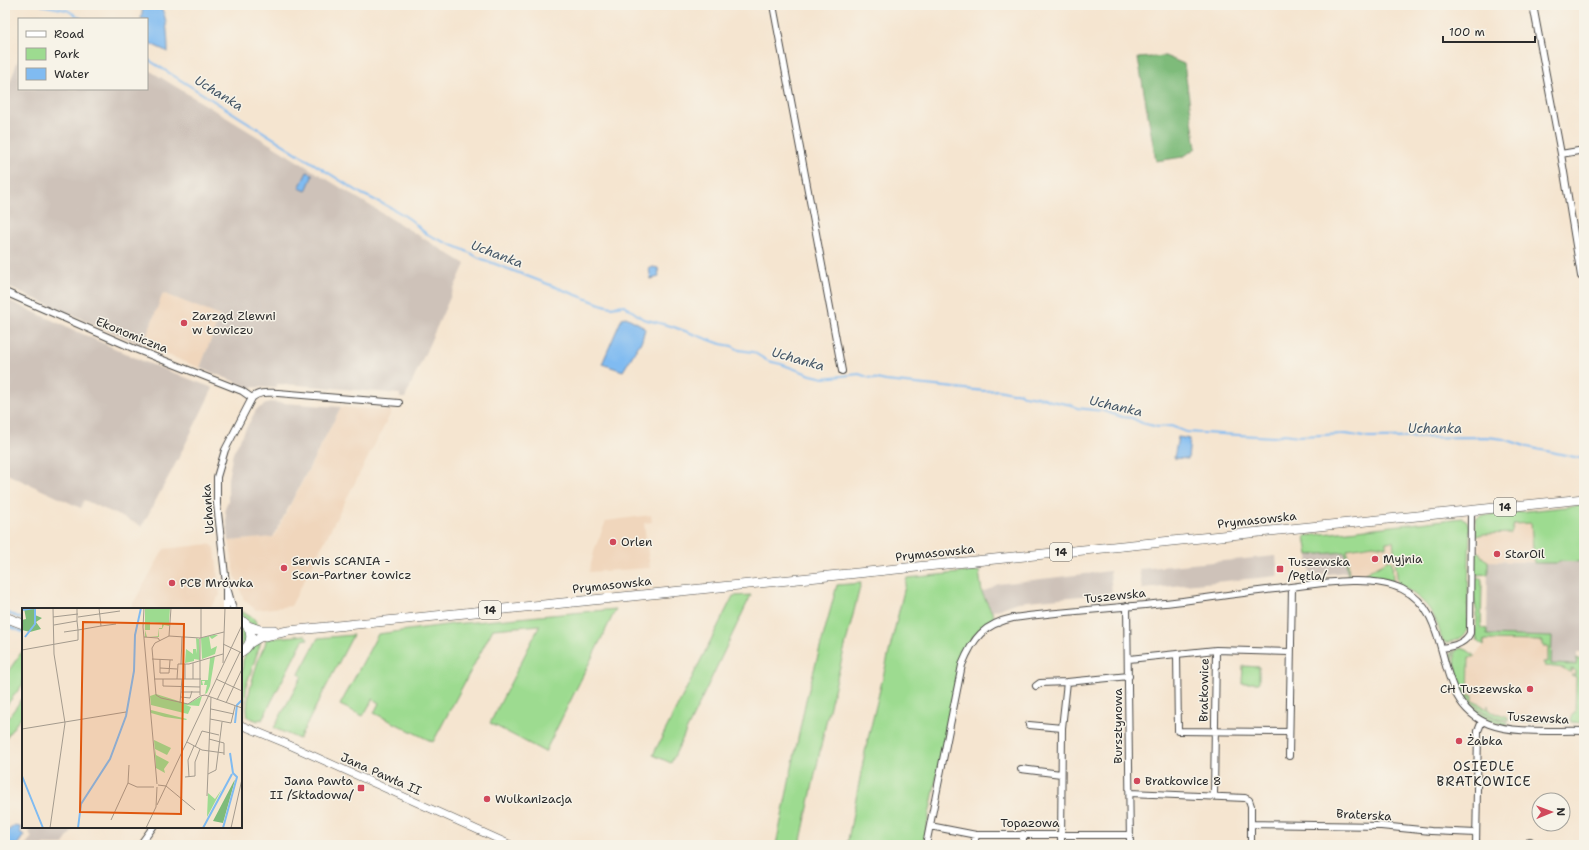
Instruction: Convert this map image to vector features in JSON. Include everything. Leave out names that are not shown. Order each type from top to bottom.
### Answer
[{"type":"main road","name":"Prymasowska","points":[[250,643],[260,637],[288,631],[1584,499]]},
{"type":"main road","points":[[5,617],[22,624]]},
{"type":"main road","name":"Prymasowska","points":[[244,623],[260,630],[288,631]]},
{"type":"main road","name":"14","points":[[242,653],[250,643],[251,631],[244,623]]},
{"type":"street","points":[[773,5],[842,371]]},
{"type":"street","points":[[1533,5],[1582,276]]},
{"type":"street","points":[[1561,154],[1584,150]]},
{"type":"street","name":"Ekonomiczna","points":[[5,292],[135,349],[242,391],[252,398]]},
{"type":"street","points":[[252,398],[262,393],[278,393],[399,403]]},
{"type":"street","name":"Uchanka","points":[[226,608],[226,584],[217,504],[217,477],[225,450],[252,398]]},
{"type":"street","points":[[1441,648],[1461,643],[1466,640],[1470,634],[1471,510]]},
{"type":"street","name":"Tuszewska","points":[[926,845],[962,665],[973,642],[981,633],[991,624],[1013,618],[1339,582],[1382,583],[1398,588],[1416,599],[1428,613],[1435,628],[1448,675],[1456,696],[1467,710],[1482,720],[1509,729],[1584,731]]},
{"type":"street","name":"Uchanka","points":[[226,584],[233,608]]},
{"type":"street","points":[[1288,756],[1289,652],[1292,587]]},
{"type":"street","name":"Bursztynowa","points":[[1127,606],[1131,658],[1129,676],[1130,845]]},
{"type":"street","name":"Bratkowice","points":[[1131,658],[1216,650],[1289,652]]},
{"type":"street","name":"Bratkowice","points":[[1214,796],[1216,650]]},
{"type":"street","name":"Bratkowice","points":[[1177,654],[1178,731],[1289,732]]},
{"type":"street","points":[[1036,686],[1040,683],[1129,676]]},
{"type":"street","points":[[1061,845],[1062,728],[1067,682]]},
{"type":"street","points":[[1476,845],[1478,731],[1482,720]]},
{"type":"street","name":"Jana Pawła II","points":[[242,725],[285,743],[511,845]]},
{"type":"street","points":[[1029,725],[1062,728]]},
{"type":"street","points":[[1021,769],[1061,774]]},
{"type":"street","points":[[1130,793],[1245,798],[1249,800],[1251,806],[1251,845]]},
{"type":"street","name":"Braterska","points":[[1251,824],[1367,825],[1476,833]]},
{"type":"street","name":"Topazowa","points":[[930,826],[976,835],[1130,835]]},
{"type":"street","points":[[140,845],[152,828]]},
{"type":"street","points":[[1023,834],[1023,845]]},
{"type":"street","points":[[974,845],[976,835]]},
{"type":"shaded area","points":[[18,61],[18,90],[148,90],[148,70],[465,264],[405,398],[400,398],[400,394],[300,385],[277,384],[275,388],[249,387],[200,368],[220,316],[163,293],[143,345],[5,286],[5,95]]},
{"type":"shaded area","points":[[163,293],[220,316],[200,368],[143,345]]},
{"type":"shaded area","points":[[5,299],[145,362],[213,388],[178,459],[142,526],[84,500],[81,508],[5,473]]},
{"type":"shaded area","points":[[269,402],[341,407],[273,537],[229,541],[225,508],[228,501],[228,479],[233,453],[256,410]]},
{"type":"shaded area","points":[[341,407],[392,411],[291,606],[256,610],[244,600],[235,576],[229,541],[274,537]]},
{"type":"shaded area","points":[[651,515],[652,522],[644,523],[650,568],[589,572],[595,548],[606,521]]},
{"type":"shaded area","points":[[1531,523],[1534,562],[1488,561],[1483,558],[1479,552],[1479,536],[1514,524]]},
{"type":"shaded area","points":[[1393,541],[1397,582],[1393,581],[1392,562],[1389,560],[1365,573],[1365,575],[1349,575],[1348,549],[1373,545],[1386,547],[1386,542]]},
{"type":"shaded area","points":[[210,544],[215,548],[220,595],[210,608],[131,608],[164,549]]},
{"type":"shaded area","points":[[1345,552],[1347,572],[1310,576],[1308,555]]},
{"type":"shaded area","points":[[1276,556],[1278,576],[1142,589],[1139,569]]},
{"type":"shaded area","points":[[1488,561],[1558,563],[1558,561],[1584,562],[1584,652],[1577,652],[1577,665],[1551,664],[1552,637],[1487,635]]},
{"type":"shaded area","points":[[1110,571],[1112,593],[1018,602],[991,612],[982,593],[998,584]]},
{"type":"shaded area","points":[[1484,640],[1543,641],[1548,646],[1549,668],[1575,669],[1575,675],[1571,676],[1576,676],[1575,713],[1570,718],[1514,718],[1489,711],[1488,705],[1488,709],[1485,710],[1473,701],[1473,696],[1468,695],[1469,656],[1474,656],[1484,645]]},
{"type":"shaded area","points":[[31,828],[74,828],[62,845],[25,845],[32,837],[29,832]]},
{"type":"green space","points":[[1165,56],[1184,64],[1196,148],[1183,157],[1156,161],[1138,58]]},
{"type":"green space","points":[[1584,505],[1584,562],[1559,561],[1558,563],[1534,563],[1531,523],[1514,524],[1511,533],[1475,535],[1476,519],[1480,516]]},
{"type":"green space","points":[[1462,518],[1466,520],[1470,526],[1467,629],[1466,633],[1461,637],[1446,643],[1441,637],[1437,623],[1425,604],[1398,584],[1393,541],[1386,542],[1386,547],[1373,545],[1348,549],[1348,578],[1345,552],[1308,555],[1305,536]]},
{"type":"green space","points":[[1476,552],[1479,552],[1483,558],[1488,561],[1488,574],[1476,575],[1474,573]]},
{"type":"green space","points":[[1389,560],[1392,562],[1393,582],[1366,578],[1365,573]]},
{"type":"green space","points":[[979,571],[982,593],[995,618],[978,631],[966,648],[960,661],[923,845],[847,845],[866,747],[907,578]]},
{"type":"green space","points":[[1481,578],[1481,628],[1487,629],[1487,635],[1552,637],[1551,664],[1576,665],[1577,658],[1581,660],[1584,723],[1571,722],[1570,720],[1572,715],[1575,713],[1576,677],[1571,675],[1575,675],[1575,670],[1571,669],[1571,672],[1569,672],[1563,668],[1545,666],[1543,662],[1548,662],[1548,646],[1543,646],[1543,641],[1485,640],[1484,645],[1477,640],[1475,633],[1477,613],[1473,595],[1473,586],[1476,579]]},
{"type":"green space","points":[[861,583],[827,718],[800,845],[776,845],[806,700],[837,585]]},
{"type":"green space","points":[[751,595],[671,763],[653,755],[733,596]]},
{"type":"green space","points":[[616,609],[545,752],[490,723],[540,625],[493,629],[433,742],[374,713],[379,703],[373,699],[363,716],[340,705],[378,634],[453,624]]},
{"type":"green space","points":[[242,612],[254,619],[259,627],[254,626],[242,617]]},
{"type":"green space","points":[[242,626],[247,636],[242,646]]},
{"type":"green space","points":[[305,635],[308,639],[303,640],[262,720],[259,719],[258,721],[248,717],[247,704],[251,686],[266,639]]},
{"type":"green space","points":[[353,635],[299,739],[274,728],[302,676],[299,674],[318,638]]},
{"type":"green space","points":[[260,640],[260,645],[247,683],[243,718],[243,660],[255,644]]},
{"type":"green space","points":[[1461,648],[1474,655],[1474,657],[1469,657],[1468,695],[1473,695],[1473,701],[1483,706],[1483,708],[1485,707],[1488,709],[1488,705],[1489,711],[1506,716],[1508,717],[1508,720],[1495,717],[1484,712],[1475,705],[1468,696],[1462,686],[1456,664],[1455,651]]},
{"type":"green space","points":[[1453,650],[1453,660],[1456,674],[1464,694],[1477,709],[1496,719],[1508,722],[1508,725],[1493,722],[1480,715],[1463,699],[1459,693],[1451,661],[1450,656]]},
{"type":"green space","points":[[22,651],[22,685],[5,707],[5,676]]},
{"type":"green space","points":[[1243,666],[1259,667],[1259,683],[1242,683]]},
{"type":"green space","points":[[22,699],[22,715],[5,739],[5,722]]},
{"type":"green space","points":[[1515,717],[1565,718],[1563,722],[1514,721]]},
{"type":"water","points":[[143,7],[156,7],[162,10],[166,24],[168,52],[148,41],[148,18],[141,18]]},
{"type":"water","points":[[307,172],[312,174],[312,177],[306,191],[299,188]]},
{"type":"water","points":[[653,267],[658,268],[659,277],[651,279],[649,269]]},
{"type":"water","points":[[626,317],[641,325],[645,329],[642,340],[623,371],[602,364],[622,318]]},
{"type":"water","points":[[1178,437],[1190,439],[1188,459],[1174,458]]},
{"type":"water","points":[[15,825],[20,827],[20,832],[24,835],[17,845],[5,845],[5,833]]},
{"type":"waterway","name":"Uchanka","points":[[41,5],[67,10],[80,18]]},
{"type":"waterway","name":"Uchanka","points":[[148,60],[362,194],[402,214],[424,232],[433,237],[465,250],[477,257],[600,304],[611,307],[624,305],[643,319],[671,326],[721,344],[732,346],[739,350],[753,352],[768,361],[811,375],[824,378],[859,374],[886,381],[1020,393],[1023,395],[1044,398],[1051,401],[1072,405],[1077,408],[1103,411],[1122,417],[1132,418],[1142,423],[1158,427],[1171,426],[1186,432],[1274,437],[1284,434],[1298,436],[1346,434],[1369,438],[1487,437],[1504,439],[1528,447],[1584,459]]},
{"type":"waterway","points":[[5,612],[22,619]]},
{"type":"waterway","points":[[5,625],[22,632]]},
{"type":"place","name":"Zarząd Zlewni w Łowiczu","points":[[184,323]]},
{"type":"place","name":"Orlen","points":[[613,542]]},
{"type":"place","name":"StarOil","points":[[1497,554]]},
{"type":"place","name":"Myjnia","points":[[1375,559]]},
{"type":"place","name":"Serwis SCANIA - Scan-Partner Łowicz","points":[[284,568]]},
{"type":"place","name":"Tuszewska /Pętla/","points":[[1280,569]]},
{"type":"place","name":"PCB Mrówka","points":[[172,583]]},
{"type":"place","name":"CH Tuszewska","points":[[1530,689]]},
{"type":"place","name":"Żabka","points":[[1459,741]]},
{"type":"place","name":"Bratkowice 8","points":[[1137,781]]},
{"type":"place","name":"Jana Pawła II /Składowa/","points":[[361,788]]},
{"type":"place","name":"Wulkanizacja","points":[[487,799]]},
{"type":"district","name":"OSIEDLE BRATKOWICE","points":[[1484,774]]}]
